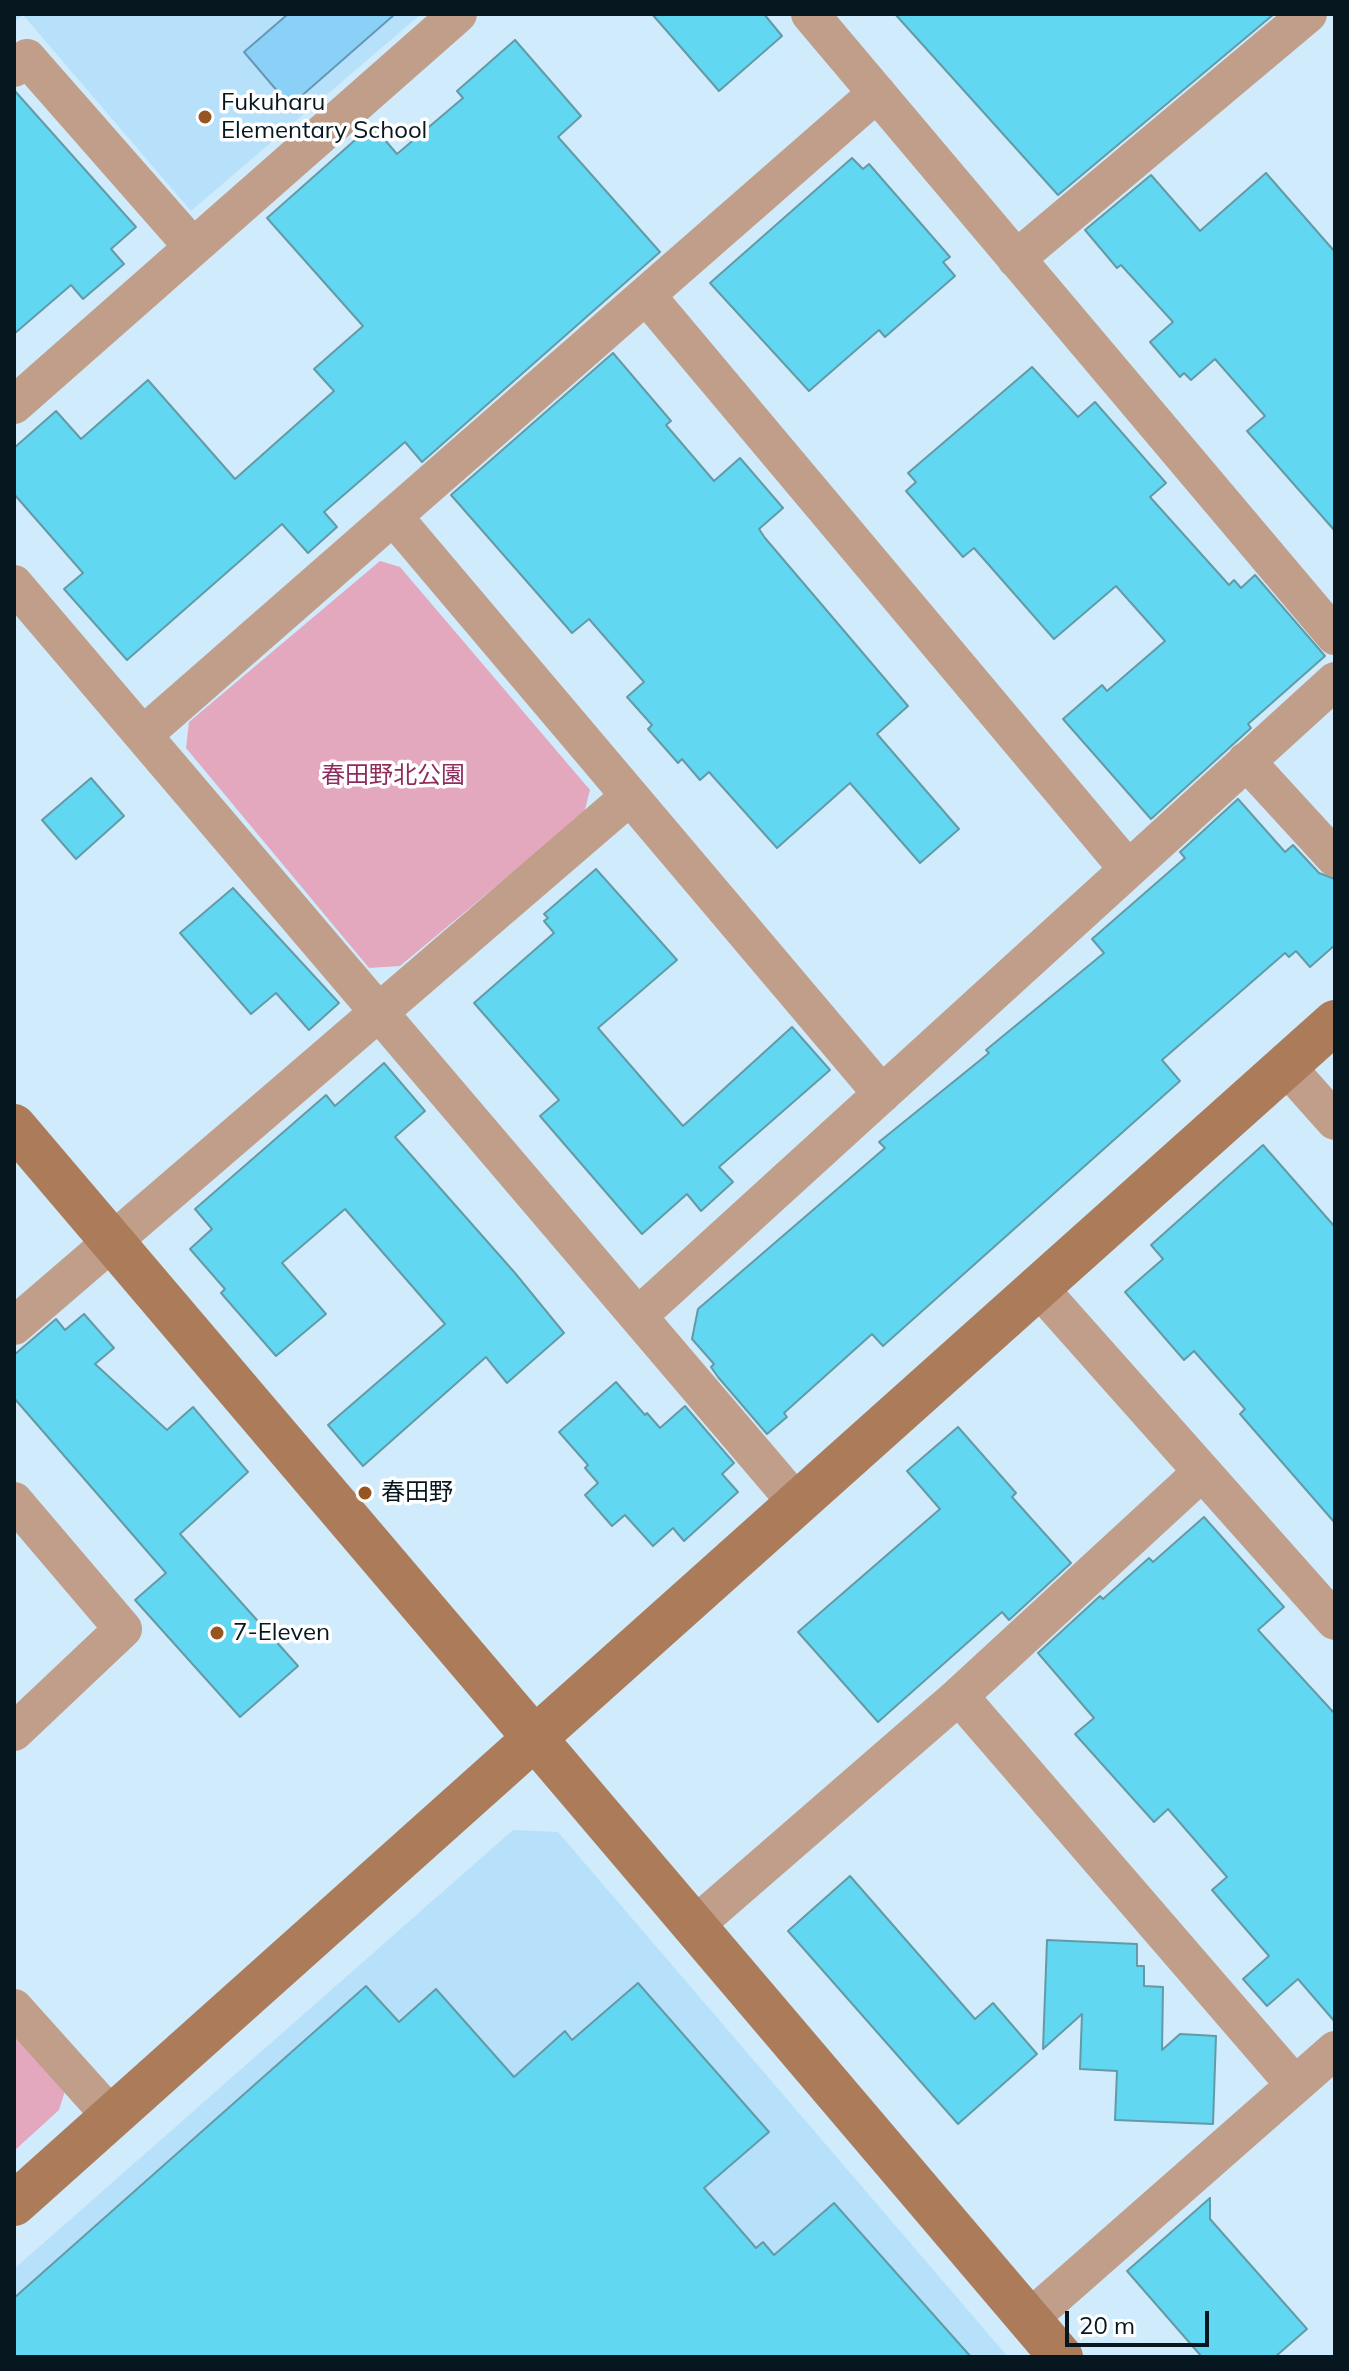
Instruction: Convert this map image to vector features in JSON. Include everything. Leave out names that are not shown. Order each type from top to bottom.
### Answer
[{"type":"street","points":[[14,405],[458,14]]},
{"type":"street","points":[[810,14],[1335,636]]},
{"type":"street","points":[[1016,259],[1308,14]]},
{"type":"street","points":[[14,68],[27,58],[193,247]]},
{"type":"street","points":[[143,735],[877,93]]},
{"type":"street","points":[[646,295],[1128,869]]},
{"type":"street","points":[[393,516],[882,1094]]},
{"type":"street","points":[[14,584],[796,1502]]},
{"type":"street","points":[[638,1316],[1335,681]]},
{"type":"street","points":[[1246,761],[1335,858]]},
{"type":"street","points":[[14,1326],[629,797]]},
{"type":"street","points":[[14,2204],[1335,1022]]},
{"type":"street","points":[[1286,1066],[1335,1121]]},
{"type":"street","points":[[14,1126],[1061,2357]]},
{"type":"street","points":[[1038,1287],[1335,1621]]},
{"type":"street","points":[[694,1926],[959,1696],[1202,1472]]},
{"type":"street","points":[[14,1501],[123,1629],[14,1732]]},
{"type":"street","points":[[959,1696],[1295,2085]]},
{"type":"street","points":[[14,2008],[111,2116]]},
{"type":"street","points":[[1029,2319],[1335,2050]]},
{"type":"shaded area","name":"Fukuharu Elementary School","points":[[14,14],[421,14],[191,211],[23,15],[14,22]]},
{"type":"shaded area","points":[[288,14],[395,14],[290,106],[244,52]]},
{"type":"shaded area","points":[[513,1830],[558,1832],[1008,2357],[14,2357],[14,2269]]},
{"type":"green space","name":"春田野北公園","points":[[380,561],[400,567],[590,790],[584,813],[400,966],[369,968],[186,748],[189,722]]},
{"type":"green space","points":[[14,2034],[65,2091],[59,2110],[14,2151]]},
{"type":"building","points":[[652,14],[764,14],[782,36],[719,91]]},
{"type":"building","points":[[895,14],[1274,14],[1058,195]]},
{"type":"building","points":[[515,40],[581,116],[558,137],[660,252],[422,462],[405,442],[324,512],[337,527],[308,553],[282,524],[127,660],[64,589],[83,573],[14,494],[14,448],[56,411],[81,439],[148,380],[235,479],[334,391],[314,369],[363,326],[267,218],[372,125],[397,154],[463,98],[457,91]]},
{"type":"building","points":[[14,90],[136,227],[111,249],[124,264],[83,299],[71,285],[14,334]]},
{"type":"building","points":[[852,158],[863,169],[869,164],[950,257],[943,262],[955,276],[885,337],[879,330],[809,391],[710,283]]},
{"type":"building","points":[[1266,173],[1335,252],[1335,531],[1247,431],[1265,416],[1215,359],[1191,380],[1184,373],[1180,377],[1150,342],[1173,322],[1121,265],[1117,268],[1085,230],[1151,175],[1200,231]]},
{"type":"building","points":[[613,353],[671,421],[666,425],[714,481],[740,458],[783,508],[759,529],[908,706],[877,734],[959,829],[920,863],[850,783],[777,848],[709,772],[700,780],[682,759],[678,763],[648,729],[652,725],[627,697],[644,682],[589,619],[572,633],[451,495]]},
{"type":"building","points":[[1032,367],[1078,417],[1095,402],[1166,483],[1150,497],[1229,585],[1234,580],[1241,588],[1255,575],[1325,656],[1248,724],[1251,728],[1151,819],[1063,719],[1102,685],[1107,691],[1165,641],[1116,586],[1054,639],[974,548],[963,557],[906,491],[916,482],[908,473]]},
{"type":"building","points":[[91,778],[124,816],[76,859],[42,820]]},
{"type":"building","points":[[1238,799],[1285,852],[1293,845],[1319,873],[1335,879],[1335,945],[1310,967],[1296,951],[1289,957],[1285,953],[1162,1060],[1180,1081],[883,1346],[872,1334],[784,1413],[787,1417],[767,1434],[718,1377],[711,1367],[714,1364],[692,1339],[698,1309],[885,1148],[879,1142],[989,1053],[986,1050],[1104,953],[1092,939],[1185,858],[1180,852]]},
{"type":"building","points":[[596,869],[677,960],[598,1028],[683,1126],[792,1027],[830,1070],[719,1167],[733,1182],[701,1211],[687,1194],[642,1234],[540,1116],[559,1100],[474,1003],[554,933],[544,921],[548,918],[544,914]]},
{"type":"building","points":[[233,888],[339,1003],[309,1030],[276,993],[251,1014],[180,933]]},
{"type":"building","points":[[384,1063],[425,1111],[395,1137],[564,1333],[507,1383],[486,1357],[363,1466],[328,1425],[445,1324],[345,1209],[282,1263],[326,1314],[276,1356],[221,1293],[225,1289],[190,1249],[212,1229],[195,1209],[326,1095],[335,1106]]},
{"type":"building","points":[[1263,1145],[1335,1227],[1335,1523],[1240,1414],[1245,1409],[1194,1351],[1184,1360],[1125,1292],[1163,1259],[1151,1245]]},
{"type":"building","points":[[84,1314],[114,1348],[95,1364],[167,1430],[193,1407],[248,1472],[180,1534],[298,1666],[240,1717],[135,1600],[166,1573],[14,1398],[14,1355],[56,1319],[65,1330]]},
{"type":"building","points":[[616,1382],[660,1428],[685,1406],[734,1463],[722,1474],[738,1492],[684,1541],[673,1528],[653,1546],[625,1515],[612,1526],[585,1495],[598,1483],[585,1468],[588,1465],[559,1432]]},
{"type":"building","points":[[958,1427],[1016,1493],[1012,1497],[1071,1563],[1009,1620],[1002,1612],[878,1722],[798,1632],[940,1509],[907,1471]]},
{"type":"building","points":[[1204,1517],[1284,1607],[1258,1630],[1335,1714],[1335,2022],[1298,1979],[1267,2006],[1243,1979],[1269,1956],[1212,1890],[1227,1877],[1168,1809],[1154,1822],[1075,1734],[1094,1718],[1038,1653],[1100,1596],[1103,1599],[1149,1558],[1153,1562]]},
{"type":"building","points":[[850,1876],[975,2019],[993,2003],[1037,2054],[958,2124],[788,1931]]},
{"type":"building","points":[[1047,1940],[1137,1944],[1137,1966],[1144,1966],[1144,1986],[1163,1987],[1162,2050],[1180,2034],[1216,2036],[1213,2124],[1115,2120],[1117,2071],[1080,2069],[1082,2014],[1043,2049]]},
{"type":"building","points":[[638,1983],[769,2132],[704,2188],[756,2248],[763,2242],[774,2255],[834,2203],[971,2357],[14,2357],[14,2298],[366,1986],[399,2022],[436,1989],[514,2077],[565,2031],[572,2040]]},
{"type":"building","points":[[1210,2198],[1210,2219],[1307,2329],[1275,2357],[1202,2357],[1127,2271]]},
{"type":"place","name":"Fukuharu Elementary School","points":[[205,117]]},
{"type":"place","name":"春田野","points":[[365,1493]]},
{"type":"place","name":"7-Eleven","points":[[217,1633]]}]
